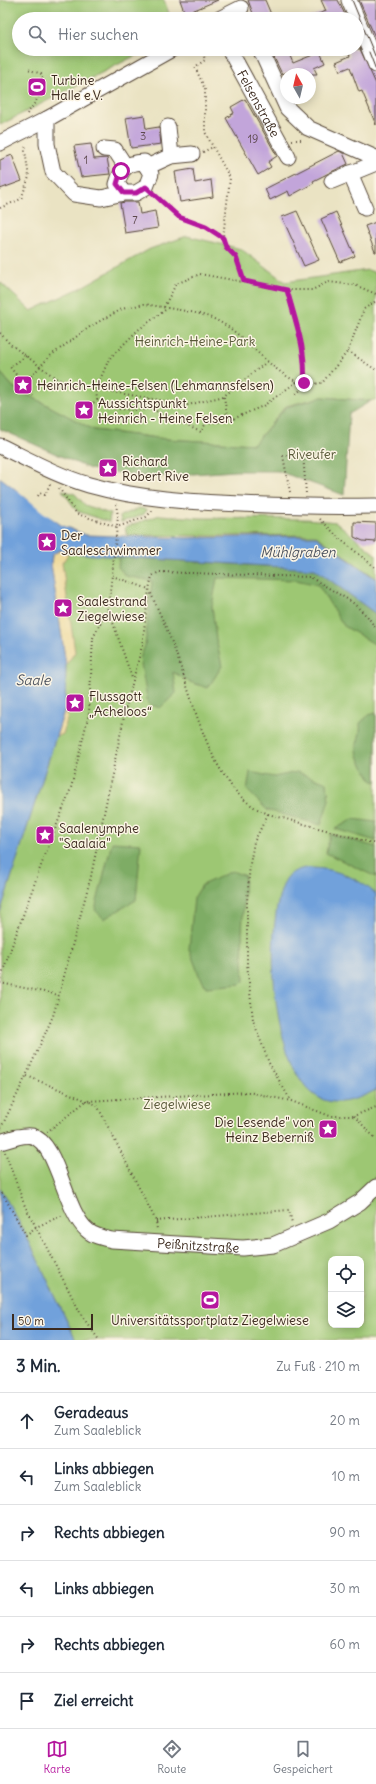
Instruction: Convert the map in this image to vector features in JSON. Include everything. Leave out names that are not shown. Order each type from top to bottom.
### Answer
[{"type":"street","points":[[349,0],[354,12]]},
{"type":"street","points":[[364,36],[376,65]]},
{"type":"street","points":[[0,143],[47,119],[160,56]]},
{"type":"street","name":"Felsenstraße","points":[[233,56],[288,157]]},
{"type":"street","name":"Felsenstraße","points":[[263,56],[287,108],[308,128],[376,158]]},
{"type":"street","points":[[47,119],[47,144],[54,172],[74,194],[101,198],[124,193],[136,193],[146,187],[151,174],[144,162],[131,162],[121,171],[117,184],[124,193]]},
{"type":"street","points":[[168,127],[171,156]]},
{"type":"street","points":[[104,149],[115,150],[126,167]]},
{"type":"street","points":[[147,167],[171,156],[200,153]]},
{"type":"street","points":[[332,181],[376,162]]},
{"type":"street","points":[[350,173],[365,208]]},
{"type":"street","points":[[0,446],[67,478],[113,491],[204,503],[300,506],[376,506]]},
{"type":"street","points":[[2,1144],[17,1137],[32,1136],[39,1140]]},
{"type":"street","name":"Peißnitzstraße","points":[[39,1140],[46,1147],[52,1158],[72,1211],[78,1221],[88,1231],[96,1236],[112,1240],[242,1248],[273,1245],[329,1221],[354,1206],[376,1187]]},
{"type":"path","points":[[203,56],[204,60],[194,67],[205,89],[205,132],[230,178],[223,238],[226,247],[236,257],[244,281]]},
{"type":"path","points":[[0,208],[21,199],[29,177],[25,151],[25,130],[21,125],[41,93],[43,81],[41,74],[28,69]]},
{"type":"path","points":[[297,140],[303,140]]},
{"type":"path","points":[[200,153],[213,147]]},
{"type":"path","points":[[146,187],[179,217],[206,227],[223,238]]},
{"type":"path","points":[[164,307],[176,284],[200,274],[287,290],[312,290],[328,282],[355,285],[376,294]]},
{"type":"path","points":[[287,290],[302,346],[306,371],[306,384],[296,394]]},
{"type":"path","points":[[23,385],[38,367],[50,356],[91,326],[122,309],[144,304],[198,313],[219,321],[239,335],[282,373],[306,384],[322,382],[348,352],[364,308],[376,301]]},
{"type":"path","points":[[97,400],[96,389],[109,359],[138,330],[168,308]]},
{"type":"path","points":[[0,333],[10,344],[38,367],[57,379],[96,389],[188,405],[224,396],[268,361]]},
{"type":"path","points":[[348,352],[376,370]]},
{"type":"path","points":[[26,356],[10,367],[33,396]]},
{"type":"path","points":[[145,407],[158,411],[171,419],[201,432],[206,423],[228,421],[263,406],[298,381]]},
{"type":"path","points":[[224,396],[228,421]]},
{"type":"path","points":[[97,400],[116,409],[143,410],[150,398]]},
{"type":"path","points":[[84,410],[97,400]]},
{"type":"path","points":[[300,506],[303,453],[283,456],[300,506],[376,568]]},
{"type":"path","points":[[67,478],[58,487],[77,514],[117,527],[146,516],[166,499]]},
{"type":"path","points":[[38,496],[40,493],[45,495],[47,490]]},
{"type":"path","points":[[0,979],[38,871],[71,788],[89,713],[93,638],[108,608],[114,564],[118,516]]},
{"type":"path","points":[[0,1129],[53,1016],[59,995],[91,876],[133,679],[142,646],[152,576],[159,572],[310,577],[352,602],[368,616],[376,629]]},
{"type":"path","points":[[112,574],[115,577],[149,589],[174,646],[206,739],[220,769],[238,793],[251,805],[268,814],[376,844]]},
{"type":"path","points":[[108,608],[133,679]]},
{"type":"path","points":[[268,814],[254,842],[250,864],[247,901],[247,964],[253,1020],[268,1063],[291,1101]]},
{"type":"path","points":[[0,983],[59,995]]},
{"type":"path","points":[[26,1076],[97,1105],[156,1221],[289,1210],[296,1235]]},
{"type":"path","points":[[39,1140],[86,1101],[248,1092],[291,1101],[330,1116],[354,1116],[376,1107]]},
{"type":"path","points":[[354,1116],[376,1139]]},
{"type":"path","points":[[2,1144],[24,1204],[82,1316],[100,1340]]},
{"type":"path","points":[[2,1193],[26,1235],[36,1227],[72,1211]]},
{"type":"green space","name":"Turbine Halle e.V.","points":[[0,0],[164,0],[168,12],[12,12],[12,56],[134,56],[0,125]]},
{"type":"green space","name":"Heinrich-Heine-Park","points":[[187,236],[241,249],[285,282],[368,270],[376,273],[376,399],[371,401],[322,397],[286,406],[254,444],[166,439],[94,430],[13,387],[0,372],[0,282],[31,311],[80,288],[150,249]]},
{"type":"green space","name":"Riveufer","points":[[0,372],[13,387],[94,430],[166,439],[254,444],[286,407],[322,397],[371,401],[349,414],[344,495],[278,471],[235,471],[150,477],[90,469],[0,429]]},
{"type":"green space","points":[[62,490],[75,494],[85,505],[110,514],[109,522],[77,511]]},
{"type":"green space","points":[[140,508],[147,510],[143,515],[121,522],[120,516]]},
{"type":"green space","points":[[160,515],[200,518],[307,519],[336,522],[376,555],[376,578],[315,535],[127,535],[125,527]]},
{"type":"green space","name":"Ziegelwiese","points":[[60,550],[119,557],[315,569],[376,614],[376,1340],[76,1340],[26,1235],[0,1188],[0,913],[65,708],[66,665],[51,564]]},
{"type":"green space","points":[[119,557],[315,569],[376,614],[376,645],[344,626],[318,585],[296,580],[217,578],[212,606],[216,639],[222,666],[208,688],[190,682],[173,672],[176,693],[160,708],[148,704],[140,658],[145,646],[152,581],[126,576],[118,567]]},
{"type":"green space","points":[[376,713],[376,782],[373,781],[364,769],[359,759],[357,744],[360,723],[369,715]]},
{"type":"green space","points":[[250,772],[274,777],[297,772],[327,783],[329,800],[321,825],[267,810],[247,790]]},
{"type":"green space","points":[[353,819],[376,822],[376,841],[335,829]]},
{"type":"green space","points":[[330,834],[376,847],[376,877],[326,853]]},
{"type":"green space","points":[[112,842],[141,844],[136,900],[104,919],[95,910]]},
{"type":"green space","points":[[232,871],[245,876],[242,934],[244,981],[241,984],[206,987],[199,975],[189,949],[194,898],[202,885]]},
{"type":"sand","name":"Saalestrand Ziegelwiese","points":[[60,550],[69,553],[62,563],[75,652],[66,665],[51,564],[52,555]]},
{"type":"sand","points":[[65,708],[68,716],[63,734],[56,737]]},
{"type":"water","points":[[0,477],[61,525],[86,535],[187,538],[315,536],[376,579],[376,614],[315,569],[119,557],[69,553],[60,550],[52,555],[51,564],[66,665],[65,708],[0,913]]},
{"type":"water","points":[[306,868],[325,869],[344,874],[369,888],[376,894],[376,1090],[364,1096],[344,1102],[331,1102],[324,1100],[306,1087],[292,1064],[282,1033],[276,998],[273,963],[274,929],[279,900],[286,879],[290,874]]},
{"type":"water","points":[[0,1188],[26,1235],[76,1340],[0,1340]]},
{"type":"pier","points":[[0,475],[12,482],[45,511],[68,526],[67,528],[44,513],[0,477]]},
{"type":"building","points":[[180,0],[218,0],[190,12],[184,12]]},
{"type":"building","points":[[248,0],[265,0],[270,12],[252,12]]},
{"type":"building","points":[[321,0],[338,0],[344,12],[324,12],[326,11]]},
{"type":"building","points":[[359,0],[376,0],[376,39]]},
{"type":"building","points":[[273,56],[290,56],[293,63],[310,56],[322,56],[325,63],[314,68],[280,68],[280,70]]},
{"type":"building","points":[[350,56],[363,56],[376,84],[376,125],[362,91],[359,92],[350,67],[340,71],[336,62]]},
{"type":"building","points":[[245,99],[277,156],[268,162],[271,167],[258,175],[226,118],[234,113],[231,107]]},
{"type":"building","points":[[144,115],[146,129],[159,127],[161,144],[131,148],[126,118]]},
{"type":"building","points":[[91,144],[94,159],[107,158],[110,174],[81,177],[74,146]]},
{"type":"building","points":[[339,151],[343,153],[348,164],[313,181],[314,183],[290,196],[288,191],[270,200],[265,189]]},
{"type":"building","points":[[12,155],[22,181],[0,189],[0,160]]},
{"type":"building","points":[[193,169],[195,183],[211,180],[213,197],[180,202],[175,172]]},
{"type":"building","points":[[138,202],[140,214],[155,211],[158,228],[125,233],[120,203]]},
{"type":"building","points":[[297,211],[319,260],[304,266],[282,217]]},
{"type":"building","points":[[336,212],[355,256],[340,262],[321,219]]},
{"type":"building","points":[[376,222],[376,252],[375,252],[365,226]]},
{"type":"building","points":[[354,522],[376,523],[376,542],[363,541],[354,537]]},
{"type":"tram line","points":[[352,0],[357,12]]},
{"type":"tram line","points":[[364,29],[376,58]]},
{"type":"tram line","points":[[369,52],[376,70]]},
{"type":"place","name":"Turbine Halle e.V.","points":[[37,87]]},
{"type":"place","name":"Heinrich-Heine-Felsen (Lehmannsfelsen)","points":[[23,385]]},
{"type":"place","name":"Aussichtspunkt Heinrich - Heine Felsen","points":[[84,410]]},
{"type":"place","name":"Richard Robert Rive","points":[[108,468]]},
{"type":"place","name":"Der Saaleschwimmer","points":[[47,542]]},
{"type":"place","name":"Saalestrand Ziegelwiese","points":[[63,608]]},
{"type":"place","name":"Flussgott „Acheloos“","points":[[75,703]]},
{"type":"place","name":"Saalenymphe \"Saalaia\"","points":[[45,835]]},
{"type":"place","name":"Die Lesende\" von Heinz Beberniß","points":[[328,1129]]},
{"type":"place","name":"Universitätssportplatz Ziegelwiese","points":[[210,1300]]},
{"type":"route","points":[[121,171],[117,184],[124,193],[136,193],[146,187],[179,217],[206,227],[223,238],[226,247],[236,257],[244,281],[287,290],[302,346],[306,371],[304,383]]},
{"type":"water label","name":"Mühlgraben","points":[[298,552]]},
{"type":"water label","name":"Saale","points":[[33,680]]}]
